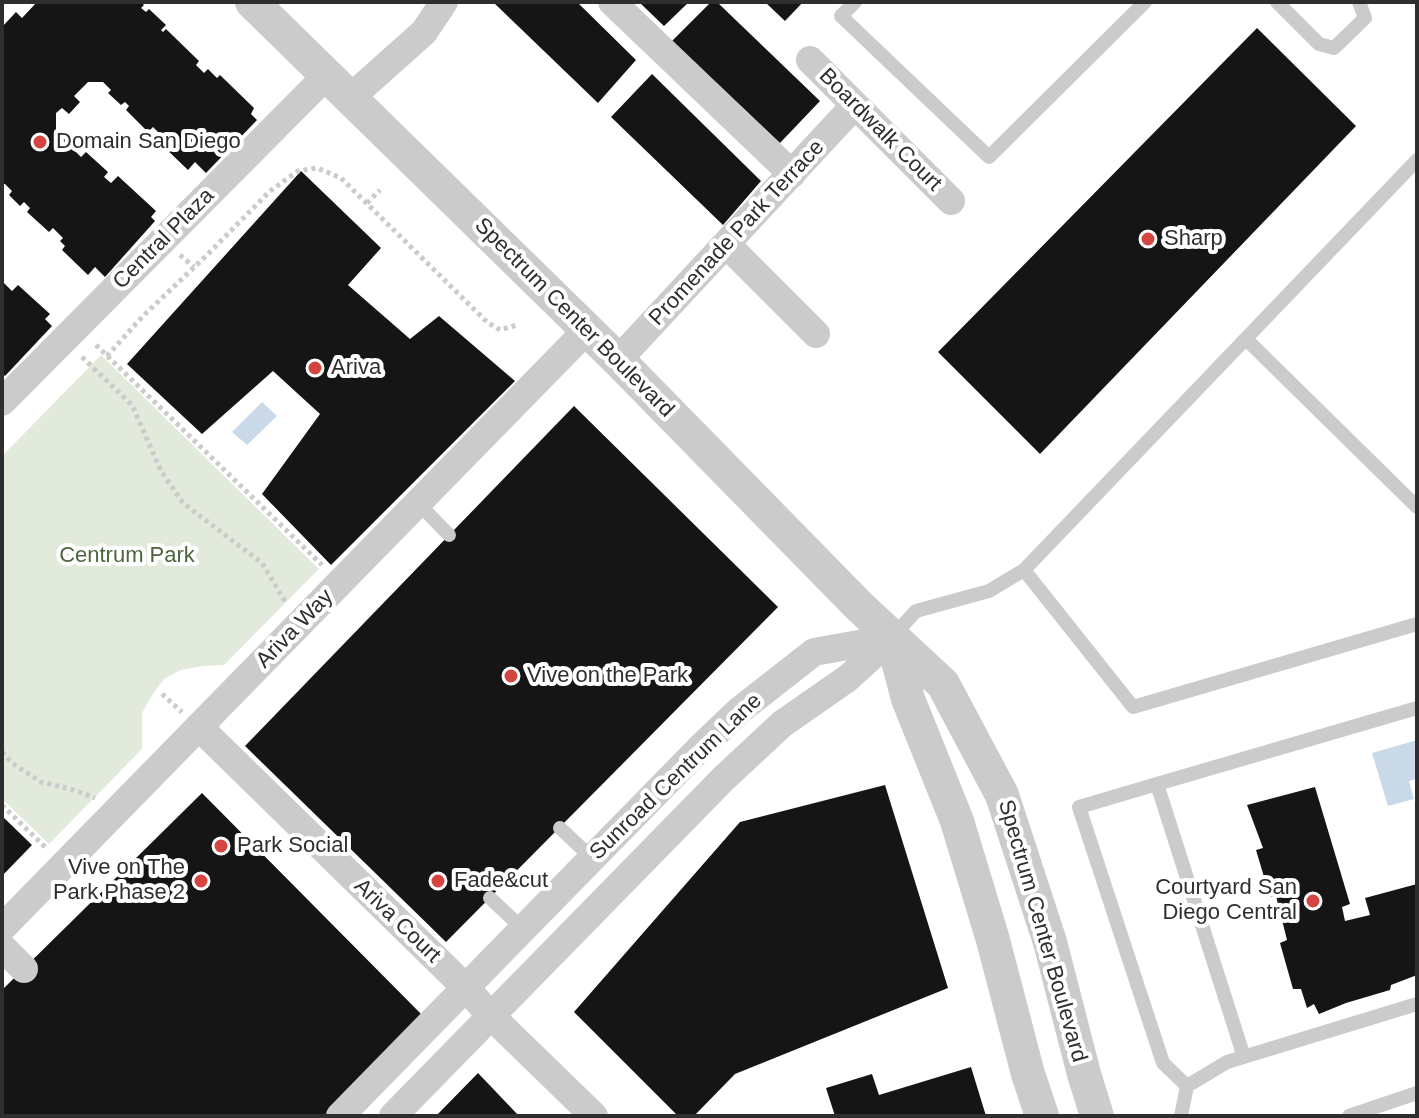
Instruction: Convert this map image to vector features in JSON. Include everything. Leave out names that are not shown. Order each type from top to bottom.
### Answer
[{"type":"street","name":"Spectrum Center Boulevard","points":[[252,2],[618,360],[892,638],[943,684],[1002,795],[1050,942],[1097,1116]]},
{"type":"street","name":"Central Plaza","points":[[2,402],[64,339],[338,87],[424,32],[444,2]]},
{"type":"street","points":[[612,2],[792,174]]},
{"type":"street","name":"Boardwalk Court","points":[[810,60],[951,201]]},
{"type":"street","name":"Promenade Park Terrace","points":[[618,360],[855,105]]},
{"type":"street","points":[[726,244],[816,334]]},
{"type":"street","name":"Ariva Way","points":[[2,928],[587,330]]},
{"type":"street","name":"Spectrum Center Boulevard","points":[[892,638],[908,699],[957,821],[1042,1116]]},
{"type":"street","name":"Sunroad Centrum Lane","points":[[340,1116],[740,710],[814,652],[892,638]]},
{"type":"street","name":"Sunroad Centrum Lane","points":[[393,1116],[723,779],[782,724],[848,678],[892,638]]},
{"type":"street","name":"Ariva Court","points":[[199,727],[594,1116]]},
{"type":"street","points":[[2,947],[24,969]]},
{"type":"lane","points":[[855,2],[841,16],[989,157],[1145,2]]},
{"type":"lane","points":[[1277,2],[1319,44],[1334,48],[1365,18],[1359,2]]},
{"type":"lane","points":[[892,638],[916,611],[989,591],[1024,570],[1417,160]]},
{"type":"lane","points":[[1246,339],[1417,507]]},
{"type":"lane","points":[[418,503],[449,535]]},
{"type":"lane","points":[[1024,570],[1133,707],[1417,624]]},
{"type":"lane","points":[[1187,1086],[1163,1063],[1079,807],[1417,708]]},
{"type":"lane","points":[[1157,784],[1244,1057]]},
{"type":"lane","points":[[560,828],[592,858]]},
{"type":"lane","points":[[490,898],[523,929]]},
{"type":"lane","points":[[1181,1116],[1187,1086],[1227,1062],[1417,1004]]},
{"type":"lane","points":[[1349,1116],[1417,1093]]},
{"type":"path","points":[[107,356],[270,191],[298,171],[317,168],[341,178],[487,322],[500,330],[517,325]]},
{"type":"path","points":[[367,203],[380,190]]},
{"type":"path","points":[[253,194],[260,200]]},
{"type":"path","points":[[180,255],[194,267]]},
{"type":"path","points":[[149,299],[155,305]]},
{"type":"path","points":[[126,322],[133,328]]},
{"type":"path","points":[[64,339],[132,405],[161,471],[183,503],[262,563],[299,624]]},
{"type":"path","points":[[96,345],[326,568]]},
{"type":"path","points":[[2,752],[12,763],[41,782],[97,799],[113,815]]},
{"type":"path","points":[[2,805],[47,849]]},
{"type":"green space","name":"Centrum Park","points":[[101,355],[319,569],[224,665],[181,670],[164,679],[142,713],[142,749],[49,844],[2,799],[2,456]]},
{"type":"water","points":[[262,402],[277,416],[247,445],[232,432]]},
{"type":"water","points":[[1417,740],[1417,779],[1409,781],[1414,799],[1388,806],[1372,753]]},
{"type":"building","name":"Domain San Diego","points":[[37,2],[141,2],[144,5],[141,8],[146,12],[149,9],[166,25],[161,30],[166,29],[199,61],[196,65],[204,73],[208,69],[217,78],[220,75],[254,108],[251,114],[257,120],[206,173],[195,162],[188,170],[163,146],[165,144],[160,139],[163,137],[153,127],[148,132],[126,110],[129,106],[125,102],[121,105],[108,93],[111,90],[103,82],[88,82],[74,96],[80,102],[69,114],[62,108],[56,113],[56,130],[65,138],[69,134],[81,145],[75,151],[81,157],[86,152],[108,172],[104,177],[111,183],[118,176],[156,211],[151,217],[155,221],[105,277],[95,267],[88,275],[62,250],[65,246],[60,241],[63,238],[53,228],[49,232],[27,212],[30,208],[24,202],[20,206],[9,195],[12,191],[2,184],[2,27],[16,12],[22,18]]},
{"type":"building","points":[[493,2],[577,2],[636,60],[598,103]]},
{"type":"building","points":[[639,2],[689,2],[664,26]]},
{"type":"building","points":[[711,2],[717,2],[820,101],[780,143],[672,41]]},
{"type":"building","points":[[765,2],[803,2],[785,21]]},
{"type":"building","name":"Sharp","points":[[1257,28],[1356,126],[1040,454],[938,352]]},
{"type":"building","points":[[652,74],[761,181],[723,225],[611,117]]},
{"type":"building","name":"Ariva","points":[[301,171],[381,248],[348,285],[410,339],[439,316],[515,381],[331,565],[262,494],[320,414],[273,371],[202,434],[127,364]]},
{"type":"building","points":[[2,281],[12,291],[18,285],[50,314],[45,319],[52,326],[5,376],[2,373]]},
{"type":"building","name":"Vive on the Park","points":[[574,406],[778,607],[446,942],[245,746]]},
{"type":"building","points":[[885,785],[948,988],[735,1074],[694,1116],[678,1116],[574,1012],[740,822]]},
{"type":"building","name":"Courtyard San Diego Central","points":[[1315,787],[1350,904],[1342,907],[1345,921],[1370,915],[1365,898],[1417,884],[1417,975],[1391,985],[1390,990],[1319,1014],[1314,1004],[1307,1008],[1301,989],[1293,989],[1280,943],[1287,940],[1276,896],[1270,897],[1256,850],[1263,848],[1247,805]]},
{"type":"building","name":"Vive on The Park Phase 2","points":[[202,793],[427,1020],[331,1116],[2,1116],[2,990]]},
{"type":"building","points":[[2,816],[32,845],[2,876]]},
{"type":"building","points":[[971,1067],[986,1116],[835,1116],[826,1088],[872,1074],[879,1095]]},
{"type":"building","points":[[478,1073],[519,1116],[436,1116]]},
{"type":"place","name":"Domain San Diego","points":[[40,142]]},
{"type":"place","name":"Sharp","points":[[1148,239]]},
{"type":"place","name":"Ariva","points":[[315,368]]},
{"type":"place","name":"Vive on the Park","points":[[511,676]]},
{"type":"place","name":"Park Social","points":[[221,846]]},
{"type":"place","name":"Vive on The Park Phase 2","points":[[201,881]]},
{"type":"place","name":"Fade&cut","points":[[438,881]]},
{"type":"place","name":"Courtyard San Diego Central","points":[[1313,901]]}]
